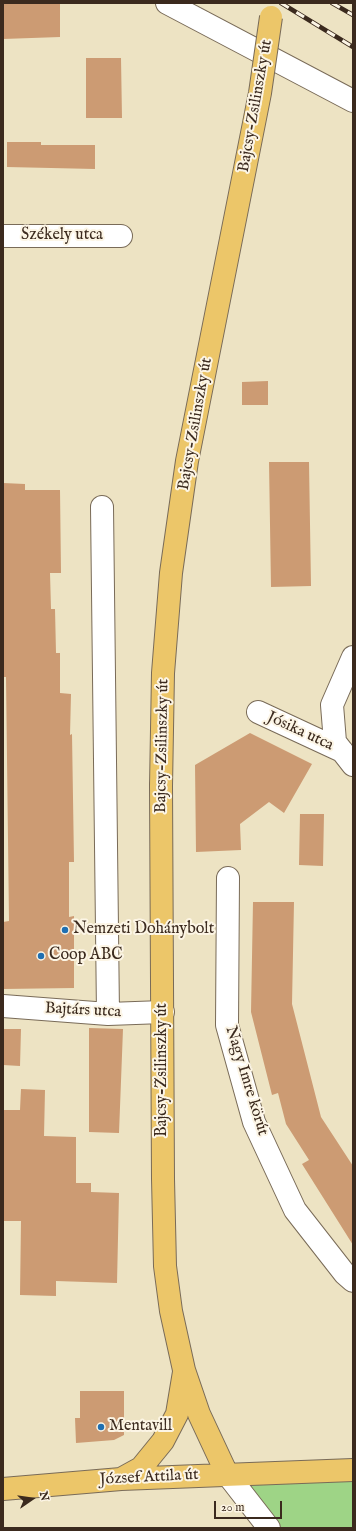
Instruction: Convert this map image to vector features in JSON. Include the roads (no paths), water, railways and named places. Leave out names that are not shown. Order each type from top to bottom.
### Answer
[{"type":"main road","name":"Bajcsy-Zsilinszky út","points":[[227,1474],[199,1414],[184,1370],[171,1311],[165,1266],[163,1179],[161,786],[163,673],[171,574],[187,461],[260,93],[272,10]]},
{"type":"main road","points":[[121,1479],[141,1468],[163,1441],[176,1414],[184,1370]]},
{"type":"main road","points":[[227,1474],[267,1474],[353,1470]]},
{"type":"main road","name":"József Attila út","points":[[3,1489],[121,1479],[227,1474]]},
{"type":"street","points":[[167,3],[353,102]]},
{"type":"street","name":"Székely utca","points":[[3,236],[121,236]]},
{"type":"street","points":[[102,507],[108,1014]]},
{"type":"street","points":[[343,752],[332,706],[353,657]]},
{"type":"street","name":"Jósika utca","points":[[258,712],[343,752]]},
{"type":"street","name":"Nagy Imre körút","points":[[228,878],[227,1025],[254,1122],[295,1210],[345,1274],[353,1281]]},
{"type":"street","name":"Bajtárs utca","points":[[3,1006],[108,1014],[163,1012]]},
{"type":"street","points":[[227,1474],[269,1528]]},
{"type":"railway","points":[[281,3],[353,47]]},
{"type":"railway","points":[[332,3],[353,15]]},
{"type":"place","name":"Nemzeti Dohánybolt","points":[[65,930]]},
{"type":"place","name":"Coop ABC","points":[[41,956]]},
{"type":"place","name":"Mentavill","points":[[101,1427]]}]
